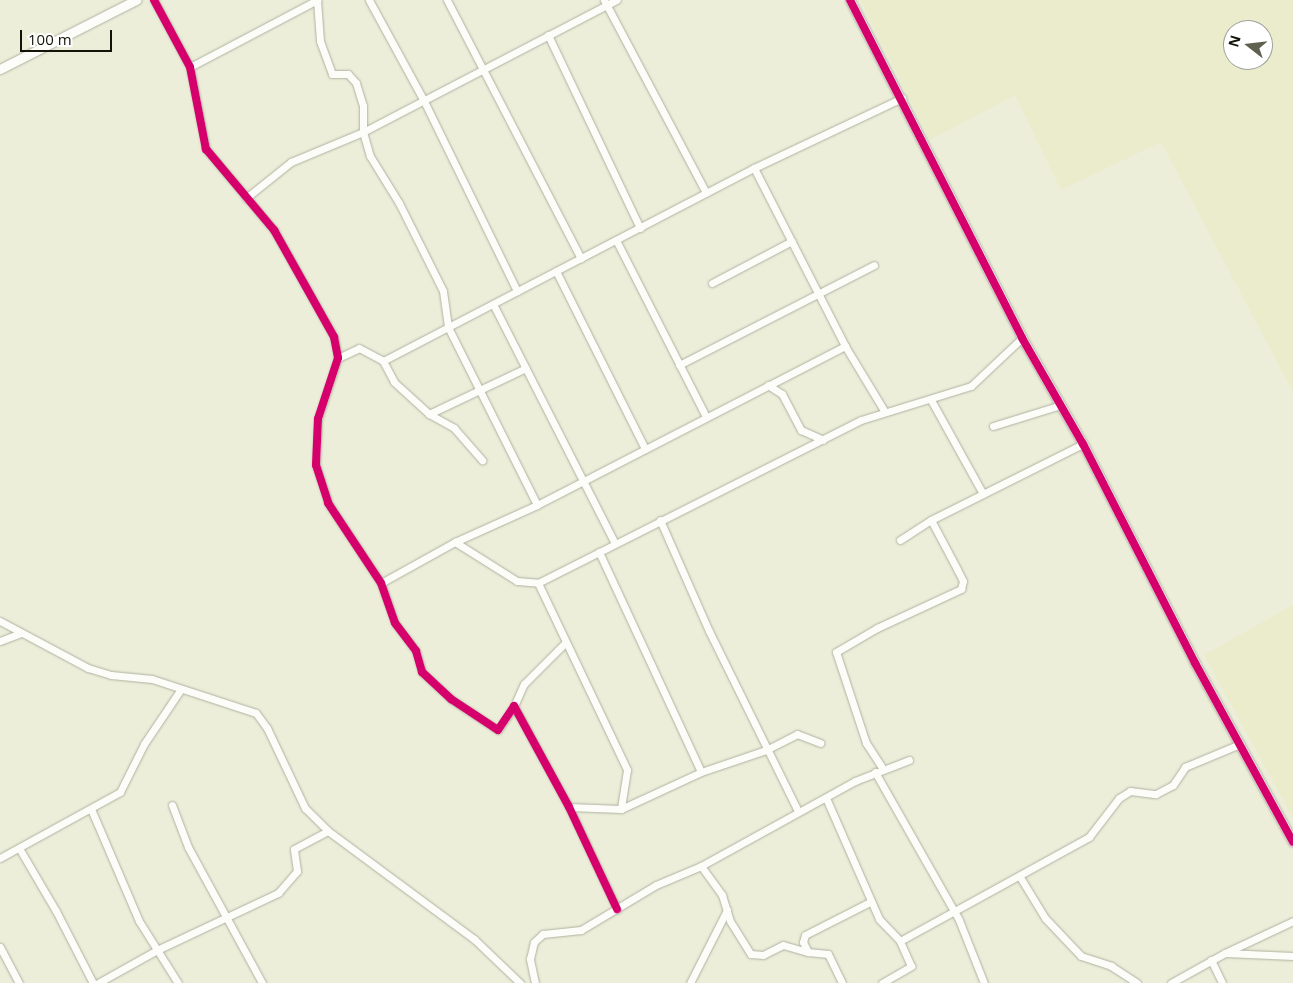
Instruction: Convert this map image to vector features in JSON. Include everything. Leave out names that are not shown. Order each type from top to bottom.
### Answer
[{"type":"street","points":[[0,69],[136,0]]},
{"type":"street","points":[[154,0],[190,67],[206,149],[274,230],[300,271],[334,337],[338,358],[318,419],[316,465],[328,502],[381,583],[395,623],[416,651],[422,672],[451,699],[498,730],[514,706],[524,684],[566,642]]},
{"type":"street","points":[[190,67],[317,0],[320,42],[332,74],[348,74],[356,83],[363,106],[363,132],[370,156],[399,203],[444,291],[448,327],[537,505]]},
{"type":"street","points":[[369,0],[423,98],[517,291]]},
{"type":"street","points":[[447,0],[581,258]]},
{"type":"street","points":[[246,198],[291,162],[363,132],[423,98],[548,35],[606,3],[618,0]]},
{"type":"street","points":[[850,0],[902,98],[1022,338],[1083,444],[1293,842]]},
{"type":"street","points":[[606,3],[706,193]]},
{"type":"street","points":[[548,35],[640,228]]},
{"type":"street","points":[[382,361],[754,168],[902,98]]},
{"type":"street","points":[[754,168],[845,346],[885,412]]},
{"type":"street","points":[[616,240],[706,417]]},
{"type":"street","points":[[712,283],[792,241]]},
{"type":"street","points":[[679,365],[874,265]]},
{"type":"street","points":[[556,271],[646,448]]},
{"type":"street","points":[[493,304],[615,543]]},
{"type":"street","points":[[454,542],[517,581],[538,583],[861,420],[931,400],[971,386],[1022,338]]},
{"type":"street","points":[[381,583],[454,542],[537,505],[845,346]]},
{"type":"street","points":[[338,358],[359,348],[382,361],[394,382],[429,414],[454,428],[482,460]]},
{"type":"street","points":[[429,414],[526,368]]},
{"type":"street","points":[[768,385],[782,394],[801,430],[823,440]]},
{"type":"street","points":[[931,400],[983,494]]},
{"type":"street","points":[[994,426],[1061,405]]},
{"type":"street","points":[[900,540],[931,520],[1083,444]]},
{"type":"street","points":[[660,520],[766,750],[798,811]]},
{"type":"street","points":[[883,769],[866,743],[836,652],[877,628],[961,589],[963,581],[958,569],[931,520]]},
{"type":"street","points":[[599,552],[701,772]]},
{"type":"street","points":[[538,583],[627,770],[621,809]]},
{"type":"street","points":[[0,621],[88,668],[111,675],[152,679],[256,713],[267,728],[305,808],[328,831],[474,940],[520,983]]},
{"type":"street","points":[[0,641],[21,633]]},
{"type":"street","points":[[0,858],[120,792],[127,783],[144,744],[181,688]]},
{"type":"street","points":[[514,706],[569,807],[617,909]]},
{"type":"street","points":[[569,807],[621,809],[701,772],[766,750],[797,734],[820,743]]},
{"type":"street","points":[[900,941],[953,911],[1020,877],[1054,854],[1089,836],[1119,798],[1130,792],[1156,794],[1173,785],[1185,767],[1240,744]]},
{"type":"street","points":[[535,983],[530,959],[534,942],[543,934],[581,930],[656,885],[701,866],[798,811],[875,772],[909,760]]},
{"type":"street","points":[[875,772],[966,934],[984,983]]},
{"type":"street","points":[[826,798],[870,902],[879,919],[900,941],[911,966],[882,983]]},
{"type":"street","points":[[172,805],[188,847],[224,918],[262,983]]},
{"type":"street","points":[[91,809],[139,921],[178,983]]},
{"type":"street","points":[[98,983],[157,950],[278,893],[297,871],[294,849],[328,831]]},
{"type":"street","points":[[19,848],[56,910],[93,983]]},
{"type":"street","points":[[701,866],[722,895],[727,910],[751,954],[764,955],[783,945],[808,952],[828,954],[842,983]]},
{"type":"street","points":[[1020,877],[1045,918],[1081,956],[1111,966],[1137,983]]},
{"type":"street","points":[[808,952],[804,942],[805,935],[870,902]]},
{"type":"street","points":[[690,983],[727,910]]},
{"type":"street","points":[[1172,983],[1211,960],[1293,921]]},
{"type":"street","points":[[0,947],[19,983]]},
{"type":"street","points":[[1225,953],[1293,956]]},
{"type":"street","points":[[1211,960],[1222,983]]},
{"type":"shaded area","points":[[860,0],[1293,0],[1293,392],[1161,142],[1061,190],[1015,95],[930,140]]},
{"type":"shaded area","points":[[1293,605],[1293,818],[1204,655]]},
{"type":"cycle path","points":[[154,0],[190,67],[206,149],[274,230],[334,337],[338,358],[318,419],[316,465],[328,503],[381,583],[395,623],[416,651],[422,672],[451,699],[498,730],[514,706],[569,807],[617,909]]},
{"type":"cycle path","points":[[850,0],[1022,338],[1083,444],[1195,663],[1293,842]]}]
